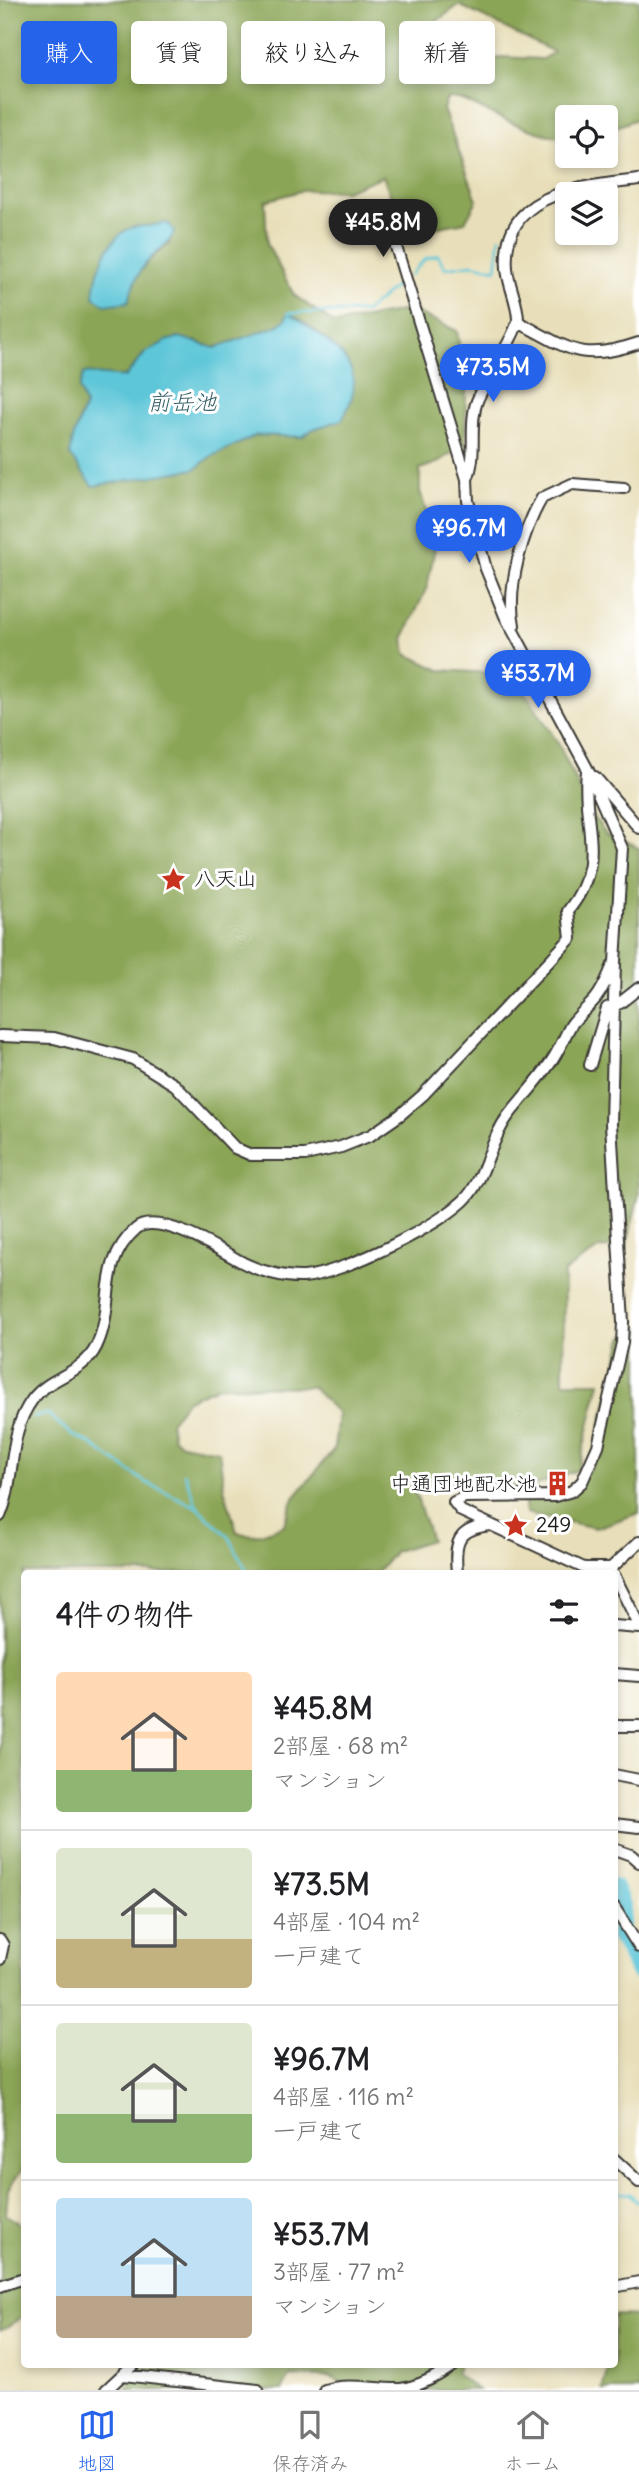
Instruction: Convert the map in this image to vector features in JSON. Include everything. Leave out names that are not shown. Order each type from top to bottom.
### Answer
[{"type":"street","points":[[467,479],[473,466],[476,403],[518,322],[507,266],[509,240],[523,212],[535,203],[565,191],[639,180]]},
{"type":"street","points":[[393,237],[467,479],[468,501],[486,569],[516,638],[587,768],[622,848],[615,962],[612,1146],[623,1338],[608,1405],[590,1469],[572,1491],[555,1496],[465,1497],[454,1502],[460,1511],[584,1568],[598,1570]]},
{"type":"street","points":[[518,322],[584,354],[598,355],[639,343]]},
{"type":"street","points":[[516,638],[510,610],[512,585],[541,498],[572,484],[624,488]]},
{"type":"street","points":[[587,768],[639,828]]},
{"type":"street","points":[[0,1036],[54,1038],[122,1056],[150,1068],[175,1085],[235,1148],[251,1155],[306,1155],[341,1147],[370,1135],[423,1096],[571,938],[568,911],[587,883],[592,854],[585,785],[587,768]]},
{"type":"street","points":[[0,1516],[9,1489],[14,1443],[30,1402],[47,1385],[80,1367],[90,1357],[102,1328],[112,1265],[136,1229],[144,1225],[161,1226],[192,1234],[238,1260],[278,1274],[301,1277],[344,1269],[367,1259],[450,1212],[467,1198],[509,1115],[552,1061],[572,1024],[598,996],[615,962]]},
{"type":"street","points":[[590,1065],[607,1007],[620,1003],[639,988]]},
{"type":"street","points":[[457,1570],[454,1552],[462,1535],[474,1527],[492,1525]]},
{"type":"street","points":[[615,1570],[639,1542]]},
{"type":"street","points":[[618,1582],[639,1626],[618,1626]]},
{"type":"street","points":[[618,1674],[639,1676]]},
{"type":"street","points":[[618,1726],[639,1726]]},
{"type":"street","points":[[618,1776],[639,1780]]},
{"type":"street","points":[[618,1825],[639,1827]]},
{"type":"street","points":[[618,1850],[631,1855],[639,1862]]},
{"type":"street","points":[[618,1914],[636,1943]]},
{"type":"street","points":[[0,1940],[3,1945],[0,1959]]},
{"type":"street","points":[[618,2163],[639,2182]]},
{"type":"street","points":[[0,2286],[21,2279]]},
{"type":"street","points":[[618,2286],[639,2282]]},
{"type":"street","points":[[107,2390],[130,2368]]},
{"type":"street","points":[[325,2390],[338,2386],[401,2389],[428,2381],[449,2368]]},
{"type":"street","points":[[122,2375],[258,2390]]},
{"type":"green space","points":[[0,0],[639,0],[639,118],[618,126],[618,105],[555,105],[555,136],[527,128],[464,101],[447,98],[443,109],[477,200],[465,222],[423,230],[403,228],[383,176],[345,191],[304,190],[265,201],[267,244],[294,295],[335,324],[401,311],[416,312],[457,331],[466,390],[465,443],[439,462],[420,469],[420,491],[436,543],[427,587],[404,637],[406,654],[440,670],[507,674],[530,699],[559,745],[592,815],[606,833],[639,848],[639,1194],[626,1249],[600,1248],[564,1272],[563,1382],[600,1382],[578,1470],[529,1488],[412,1483],[431,1540],[395,1551],[379,1570],[21,1570],[21,2171],[8,2189],[6,2215],[21,2224],[21,2318],[0,2331]],"holes":[[[162,223],[170,243],[148,261],[135,279],[137,227],[148,228]],[[288,313],[301,320],[341,354],[352,372],[352,393],[342,420],[313,429],[302,437],[257,435],[210,457],[195,469],[77,426],[85,405],[84,373],[125,377],[145,353],[195,341],[215,348],[277,326],[285,320]],[[219,1386],[312,1387],[338,1413],[334,1449],[294,1498],[284,1525],[255,1535],[237,1532],[224,1488],[219,1451],[181,1444],[173,1437],[170,1423],[187,1400]]]},
{"type":"green space","points":[[639,1328],[639,1513],[596,1528],[526,1513],[524,1498],[572,1491],[590,1469],[623,1338]]},
{"type":"green space","points":[[618,2315],[639,2316],[639,2390],[602,2390],[608,2368],[618,2368]]},
{"type":"green space","points":[[136,2368],[458,2368],[456,2373],[478,2390],[358,2390],[330,2377],[290,2376],[282,2390],[128,2390]]},
{"type":"water","points":[[169,224],[174,232],[169,241],[141,270],[128,302],[105,305],[94,297],[100,266],[117,238],[134,227]]},
{"type":"water","name":"前岳池","points":[[288,313],[331,344],[348,363],[354,382],[353,394],[342,420],[313,429],[302,437],[257,435],[210,457],[195,469],[93,486],[70,455],[85,405],[79,389],[84,373],[125,377],[145,353],[166,341],[180,337],[215,348],[277,326],[285,320]]},
{"type":"waterway","points":[[410,275],[425,259],[438,255],[445,268],[472,264],[496,269],[500,237]]},
{"type":"waterway","points":[[288,313],[365,312],[402,281]]},
{"type":"waterway","points":[[33,1417],[48,1414],[72,1435],[89,1443],[145,1482],[197,1507],[229,1537],[246,1570]]},
{"type":"waterway","points":[[184,1473],[197,1506]]},
{"type":"waterway","points":[[618,1896],[622,1905],[620,1935],[639,1972]]},
{"type":"waterway","points":[[618,2192],[630,2194],[639,2203]]},
{"type":"place","name":"八天山","points":[[174,879]]},
{"type":"place","name":"中通団地配水池","points":[[557,1484]]},
{"type":"place","name":"249","points":[[516,1525]]}]
